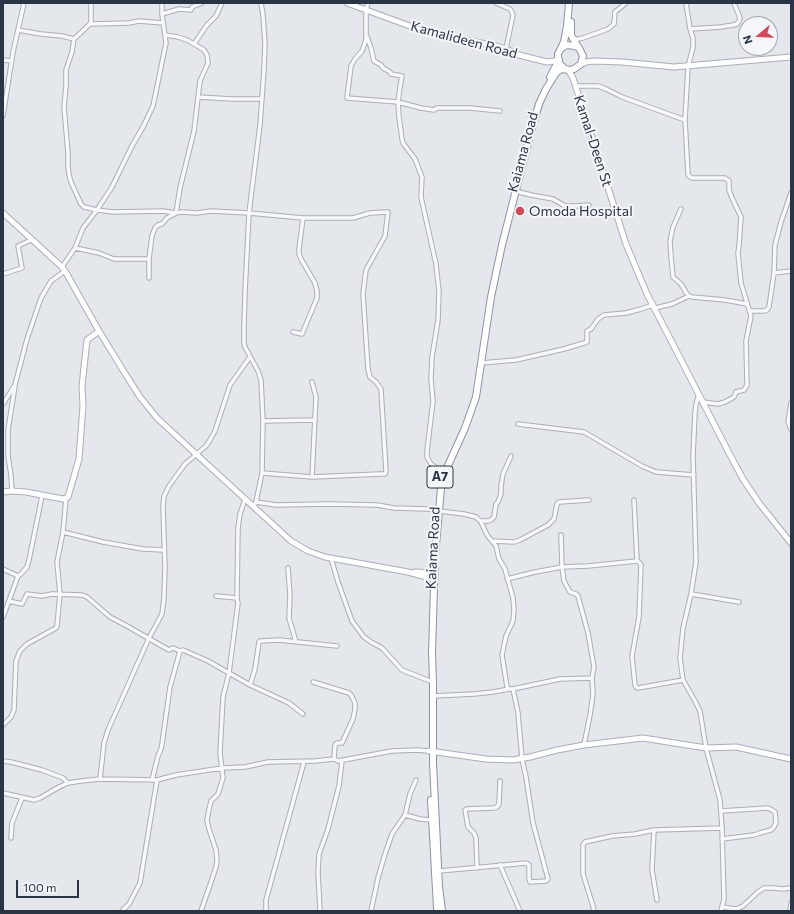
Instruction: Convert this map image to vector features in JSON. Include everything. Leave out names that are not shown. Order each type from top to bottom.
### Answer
[{"type":"highway","points":[[571,3],[571,30],[580,51],[582,60],[578,67],[570,70],[562,66],[558,59],[558,54],[564,42],[571,3]]},
{"type":"highway","points":[[560,50],[567,45],[575,46],[580,51]]},
{"type":"highway","name":"Kaiama Road","points":[[438,911],[431,820],[429,645],[438,484],[450,450],[465,419],[471,402],[484,316],[496,256],[528,129],[539,95],[558,59]]},
{"type":"highway","name":"Kaiama Road","points":[[437,510],[443,480],[449,462],[465,428],[478,390],[484,338],[491,297],[526,148],[539,104],[546,89],[556,73],[561,69],[566,69]]},
{"type":"highway","name":"Kaiama Road","points":[[432,576],[433,696],[431,751],[442,911]]},
{"type":"street","points":[[3,116],[12,61],[24,3]]},
{"type":"street","points":[[91,3],[90,24],[74,39],[72,52],[66,70],[64,107],[69,175],[81,204],[84,207],[113,212],[163,211],[176,213],[197,213],[211,211],[303,218],[353,218],[370,213],[388,212],[385,236],[366,270],[362,294],[368,369],[370,377],[379,385],[381,389],[386,471],[384,474],[312,477],[262,473]]},
{"type":"street","points":[[12,491],[8,456],[8,430],[15,385],[27,339],[41,298],[51,281],[64,269],[76,248],[83,228],[112,187],[153,106],[166,43],[162,3]]},
{"type":"street","points":[[162,14],[180,9],[191,10],[193,5],[202,3]]},
{"type":"street","points":[[194,44],[207,25],[216,16],[222,3]]},
{"type":"street","points":[[255,504],[262,473],[263,421],[261,380],[258,371],[245,347],[244,333],[249,213],[260,125],[264,70],[265,44],[261,3]]},
{"type":"street","name":"Kamalideen Road","points":[[347,3],[429,33],[496,46],[519,55],[547,62],[558,59]]},
{"type":"street","points":[[368,3],[366,10],[366,40],[362,51],[351,66],[347,98],[398,102],[434,110],[437,108],[470,108],[500,111]]},
{"type":"street","points":[[496,3],[510,9],[513,15],[506,50]]},
{"type":"street","points":[[574,40],[608,30],[614,24],[615,12],[626,3]]},
{"type":"street","points":[[686,3],[693,48],[688,67],[686,120],[688,174],[692,178],[725,178],[729,181],[729,190],[740,214],[738,253],[741,283],[751,316],[746,341],[747,385],[744,390],[736,392],[734,397],[725,402],[718,404],[703,402]]},
{"type":"street","points":[[690,29],[721,27],[737,24],[740,18],[734,3]]},
{"type":"street","points":[[90,24],[129,23],[140,21],[163,23]]},
{"type":"street","points":[[18,30],[74,39]]},
{"type":"street","points":[[366,34],[374,61],[391,74],[402,76],[398,102],[402,139],[403,143],[415,160],[422,177],[421,197],[436,264],[440,292],[438,320],[432,358],[431,379],[433,401],[427,457],[431,464],[442,472]]},
{"type":"street","points":[[165,35],[187,40],[204,50],[208,61],[205,72],[200,81],[194,131],[180,188],[176,213]]},
{"type":"street","points":[[580,51],[594,61]]},
{"type":"street","points":[[573,78],[574,71],[578,67],[586,62],[594,61],[622,62],[668,67],[688,67],[791,57]]},
{"type":"street","points":[[3,60],[12,61]]},
{"type":"street","points":[[566,69],[573,78]]},
{"type":"street","name":"Kamal-Deen St","points":[[573,78],[626,244],[647,294],[743,478],[759,503],[791,543]]},
{"type":"street","points":[[575,86],[598,86],[622,97],[686,120]]},
{"type":"street","points":[[198,97],[262,99]]},
{"type":"street","points":[[516,191],[553,199],[565,206],[589,205]]},
{"type":"street","points":[[750,311],[764,311],[769,307],[774,273],[775,245],[791,193]]},
{"type":"street","points":[[681,209],[673,227],[670,241],[671,256],[673,277],[681,284],[689,296]]},
{"type":"street","points":[[3,213],[64,269],[99,331],[140,396],[157,418],[245,499],[255,504],[291,541],[308,551],[325,557],[432,576]]},
{"type":"street","points":[[149,278],[149,258],[152,236],[155,228],[176,213]]},
{"type":"street","points":[[293,332],[302,334],[317,298],[315,283],[299,254],[303,218]]},
{"type":"street","points":[[3,274],[22,268],[18,246],[31,240]]},
{"type":"street","points":[[76,248],[99,253],[114,259],[149,258]]},
{"type":"street","points":[[774,273],[791,271]]},
{"type":"street","points":[[482,363],[516,360],[584,343],[587,342],[587,331],[591,329],[598,319],[604,315],[672,304],[689,296],[747,304]]},
{"type":"street","points":[[3,726],[11,717],[14,710],[16,662],[20,651],[27,644],[56,628],[58,624],[60,594],[57,562],[63,532],[66,499],[68,497],[79,459],[83,406],[82,386],[87,340],[99,331]]},
{"type":"street","points":[[100,779],[104,743],[108,730],[149,638],[162,614],[166,567],[164,550],[164,496],[168,486],[185,464],[206,446],[210,440],[215,431],[230,385],[250,356]]},
{"type":"street","points":[[312,382],[316,397],[312,477]]},
{"type":"street","points":[[3,404],[15,385]]},
{"type":"street","points":[[699,394],[695,413],[693,456],[696,562],[680,645],[680,658],[683,680],[696,701],[700,711],[706,748],[720,800],[724,899],[721,909],[739,908],[764,888],[791,888]]},
{"type":"street","points":[[791,404],[788,422],[791,429]]},
{"type":"street","points":[[263,421],[315,420]]},
{"type":"street","points":[[518,424],[584,432],[642,466],[656,472],[694,475]]},
{"type":"street","points":[[480,521],[488,521],[494,517],[496,504],[501,494],[503,474],[511,456]]},
{"type":"street","points":[[3,492],[26,492],[66,499]]},
{"type":"street","points":[[3,617],[18,576],[27,567],[42,496]]},
{"type":"street","points":[[201,911],[216,867],[216,850],[208,829],[207,820],[211,802],[218,794],[222,778],[220,752],[223,697],[229,672],[238,603],[238,528],[240,514],[245,499]]},
{"type":"street","points":[[492,541],[514,542],[520,540],[548,525],[554,519],[557,504],[559,502],[589,500]]},
{"type":"street","points":[[634,500],[637,561],[641,565],[639,617],[632,656],[635,685],[638,688],[683,680]]},
{"type":"street","points":[[255,504],[377,505],[394,508],[437,510],[472,516],[476,517],[480,521],[487,535],[496,546],[499,558],[505,569],[513,598],[514,609],[513,621],[506,636],[502,656],[506,683],[507,688],[510,689],[518,713],[522,759],[533,823],[548,879],[546,881],[530,882],[529,864],[526,863],[439,871]]},
{"type":"street","points":[[63,532],[103,542],[164,550]]},
{"type":"street","points":[[561,535],[564,581],[569,591],[578,596],[588,633],[594,667],[592,678],[593,694],[584,745]]},
{"type":"street","points":[[331,558],[352,621],[364,637],[382,648],[402,670],[430,681]]},
{"type":"street","points":[[507,579],[562,567],[637,561]]},
{"type":"street","points":[[288,568],[290,595],[288,607],[289,618],[296,642]]},
{"type":"street","points":[[3,569],[18,576]]},
{"type":"street","points":[[9,601],[22,604],[27,594],[42,596],[60,594],[80,595],[87,597],[110,617],[168,650],[173,648],[180,651],[183,650],[229,672],[250,685],[289,703],[303,714]]},
{"type":"street","points":[[691,594],[740,602]]},
{"type":"street","points":[[216,596],[237,598]]},
{"type":"street","points":[[250,685],[259,642],[279,640],[337,646]]},
{"type":"street","points":[[152,780],[161,749],[170,687],[180,651]]},
{"type":"street","points":[[433,696],[493,692],[560,679],[592,678]]},
{"type":"street","points":[[313,682],[349,693],[355,703],[353,719],[342,743],[337,743],[335,745],[334,759]]},
{"type":"street","points":[[3,793],[37,800],[68,783],[100,779],[156,780],[176,775],[222,768],[245,767],[268,762],[315,762],[334,759],[342,761],[392,751],[431,751],[441,754],[486,759],[513,760],[584,745],[643,738],[706,748],[736,747],[791,759]]},
{"type":"street","points":[[3,761],[42,770],[63,778],[68,783]]},
{"type":"street","points":[[320,911],[318,872],[319,854],[340,786],[342,761]]},
{"type":"street","points":[[266,911],[266,900],[304,762]]},
{"type":"street","points":[[122,911],[129,904],[140,883],[156,780]]},
{"type":"street","points":[[371,911],[385,854],[392,834],[405,815],[410,794],[416,780]]},
{"type":"street","points":[[477,868],[476,838],[474,833],[468,827],[465,810],[497,807],[499,804],[500,781]]},
{"type":"street","points":[[11,838],[12,823],[22,798]]},
{"type":"street","points":[[721,811],[768,808],[775,812],[776,822],[771,830],[760,832],[754,836],[722,839]]},
{"type":"street","points":[[405,815],[431,820]]},
{"type":"street","points":[[594,911],[582,874],[583,845],[586,841],[654,830],[722,828]]},
{"type":"street","points":[[654,830],[652,870],[657,900]]},
{"type":"street","points":[[500,865],[520,911]]},
{"type":"street","points":[[790,911],[791,903]]},
{"type":"place","name":"Omoda Hospital","points":[[520,211]]}]
